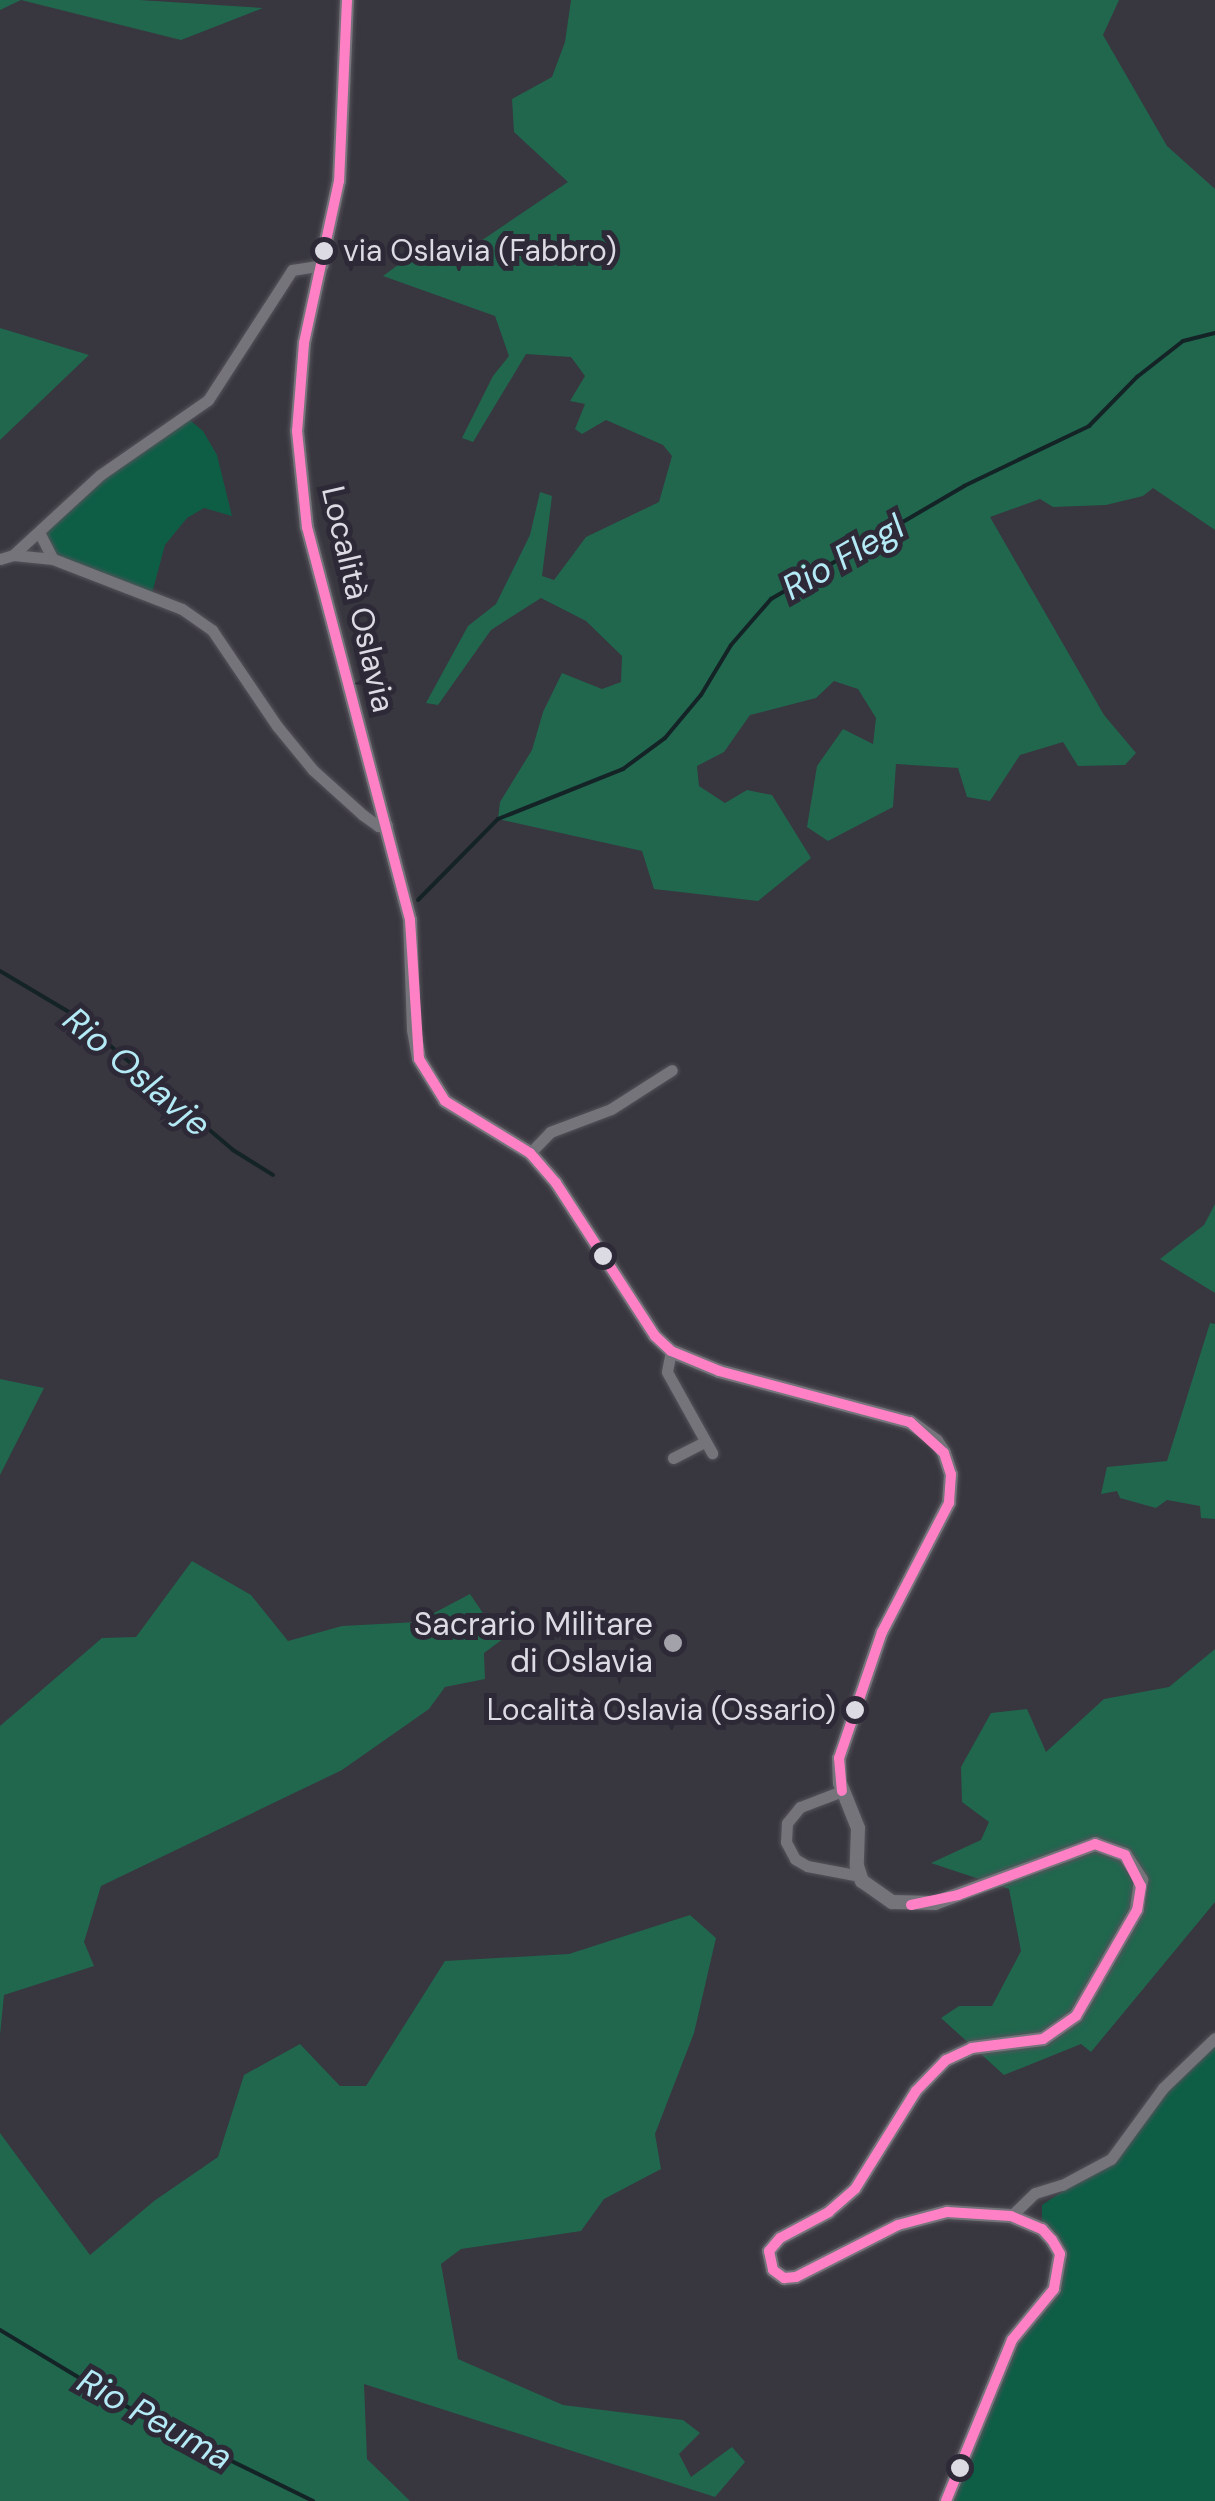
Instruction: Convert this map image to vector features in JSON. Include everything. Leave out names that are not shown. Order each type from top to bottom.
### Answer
[{"type":"street","name":"Località Oslavia","points":[[347,0],[348,52],[340,180],[304,343],[298,398],[304,506],[410,920],[414,1030],[428,1079],[456,1109],[530,1153]]},
{"type":"street","points":[[6,557],[100,476],[208,400],[292,270],[323,265]]},
{"type":"street","points":[[38,532],[52,559]]},
{"type":"street","points":[[6,557],[52,559],[182,609],[212,630],[277,726],[314,770],[363,815],[378,826],[386,825]]},
{"type":"street","points":[[672,1070],[611,1109],[550,1132],[530,1153],[556,1184],[643,1320],[671,1351],[719,1372],[910,1422],[924,1430],[944,1453],[951,1474],[948,1503],[882,1632],[840,1758],[842,1791],[858,1828],[860,1876],[871,1891],[884,1898],[923,1905],[1070,1851],[1104,1845],[1131,1860],[1142,1892],[1129,1925],[1076,2016],[1043,2038],[972,2048],[936,2068],[854,2189],[820,2218],[774,2242],[770,2262],[779,2276],[796,2277],[924,2216],[963,2212],[1011,2216],[1042,2229],[1052,2240],[1060,2254],[1060,2274],[1054,2289],[1023,2324],[1004,2356],[946,2501]]},
{"type":"street","points":[[671,1351],[667,1372],[708,1448],[673,1458]]},
{"type":"street","points":[[842,1791],[800,1807],[787,1823],[786,1842],[795,1859],[807,1866],[860,1876]]},
{"type":"street","points":[[1011,2216],[1034,2193],[1062,2185],[1110,2159],[1163,2088],[1215,2038]]},
{"type":"green space","points":[[0,0],[21,0],[0,10]]},
{"type":"green space","points":[[21,0],[139,0],[263,8],[181,40]]},
{"type":"green space","points":[[571,0],[1119,0],[1103,35],[1167,146],[1215,189],[1215,530],[1153,488],[1143,496],[1106,505],[1053,507],[1040,499],[990,517],[1104,715],[1136,753],[1125,765],[1078,766],[1063,742],[1020,755],[990,801],[967,797],[958,768],[896,764],[893,807],[828,841],[807,827],[817,766],[843,729],[873,744],[876,718],[858,689],[834,681],[816,698],[750,715],[724,752],[697,766],[699,786],[725,803],[747,790],[772,795],[811,858],[758,901],[654,889],[642,851],[498,819],[500,802],[532,750],[543,712],[562,673],[602,689],[621,682],[622,656],[586,621],[541,598],[491,630],[438,705],[426,703],[468,626],[496,604],[530,535],[540,492],[552,496],[542,576],[554,580],[586,537],[659,502],[672,456],[663,445],[606,420],[582,434],[575,429],[585,404],[570,401],[585,376],[571,357],[526,354],[473,442],[462,438],[493,376],[509,356],[495,316],[383,276],[402,262],[469,249],[568,182],[514,132],[512,99],[552,77],[565,42]]},
{"type":"green space","points":[[0,328],[89,355],[0,440]]},
{"type":"green space","points":[[185,416],[203,431],[217,455],[232,516],[204,508],[187,518],[165,545],[151,597],[53,559],[39,532],[100,475]]},
{"type":"green space","points":[[1215,1204],[1215,1293],[1160,1259],[1204,1225]]},
{"type":"green space","points":[[1210,1323],[1215,1324],[1215,1519],[1201,1518],[1200,1506],[1167,1500],[1156,1508],[1120,1498],[1117,1491],[1101,1494],[1107,1467],[1167,1461]]},
{"type":"green space","points":[[0,1379],[44,1388],[0,1475]]},
{"type":"green space","points":[[192,1561],[251,1595],[288,1641],[342,1626],[417,1622],[470,1594],[489,1622],[517,1611],[526,1622],[484,1653],[485,1679],[445,1687],[429,1709],[342,1770],[101,1886],[84,1942],[94,1966],[4,1995],[0,2035],[0,1726],[102,1638],[136,1637]]},
{"type":"green space","points":[[1215,1649],[1215,1902],[1091,2052],[1081,2044],[1004,2075],[941,2018],[959,2006],[992,2006],[1021,1951],[1009,1889],[931,1863],[981,1840],[989,1822],[962,1802],[961,1767],[991,1713],[1027,1709],[1046,1752],[1104,1699],[1169,1687]]},
{"type":"green space","points":[[690,1915],[716,1938],[694,2033],[655,2134],[661,2169],[604,2199],[581,2231],[461,2249],[441,2264],[458,2359],[563,2405],[683,2420],[700,2433],[679,2454],[691,2477],[732,2447],[745,2462],[715,2497],[364,2384],[367,2459],[410,2501],[0,2501],[0,2133],[90,2255],[154,2201],[218,2157],[244,2075],[300,2044],[340,2086],[366,2086],[445,1961],[569,1954]]},
{"type":"green space","points":[[1215,2038],[1215,2501],[946,2501],[1004,2357],[1054,2289],[1060,2254],[1042,2229],[1042,2205],[1111,2159],[1142,2115]]},
{"type":"waterway","name":"Rio Flegl","points":[[418,900],[498,819],[623,769],[665,738],[701,695],[731,645],[771,599],[964,486],[1089,426],[1137,377],[1183,341],[1215,333]]},
{"type":"waterway","name":"Rio Oslavje","points":[[0,971],[74,1015],[233,1150],[273,1175]]},
{"type":"waterway","name":"Rio Peuma","points":[[0,2330],[156,2424],[313,2501]]},
{"type":"transit line","points":[[347,0],[339,181],[304,343],[297,431],[307,527],[410,920],[419,1059],[445,1101],[530,1153],[556,1183],[655,1336],[671,1351],[719,1371],[910,1422],[944,1453],[951,1474],[949,1503],[882,1632],[839,1758],[842,1791]]},
{"type":"transit line","points":[[911,1905],[958,1895],[1095,1844],[1125,1855],[1141,1886],[1137,1910],[1076,2016],[1043,2039],[972,2048],[946,2060],[916,2091],[855,2189],[829,2212],[780,2238],[769,2251],[773,2270],[784,2278],[796,2277],[898,2225],[947,2212],[1011,2216],[1042,2229],[1052,2240],[1060,2254],[1054,2289],[1012,2340],[946,2501]]},
{"type":"place","name":"via Oslavia (Fabbro)","points":[[324,251]]},
{"type":"place","name":"Sacrario Militare di Oslavia","points":[[673,1643]]},
{"type":"place","name":"Località Oslavia (Ossario)","points":[[855,1710]]}]
